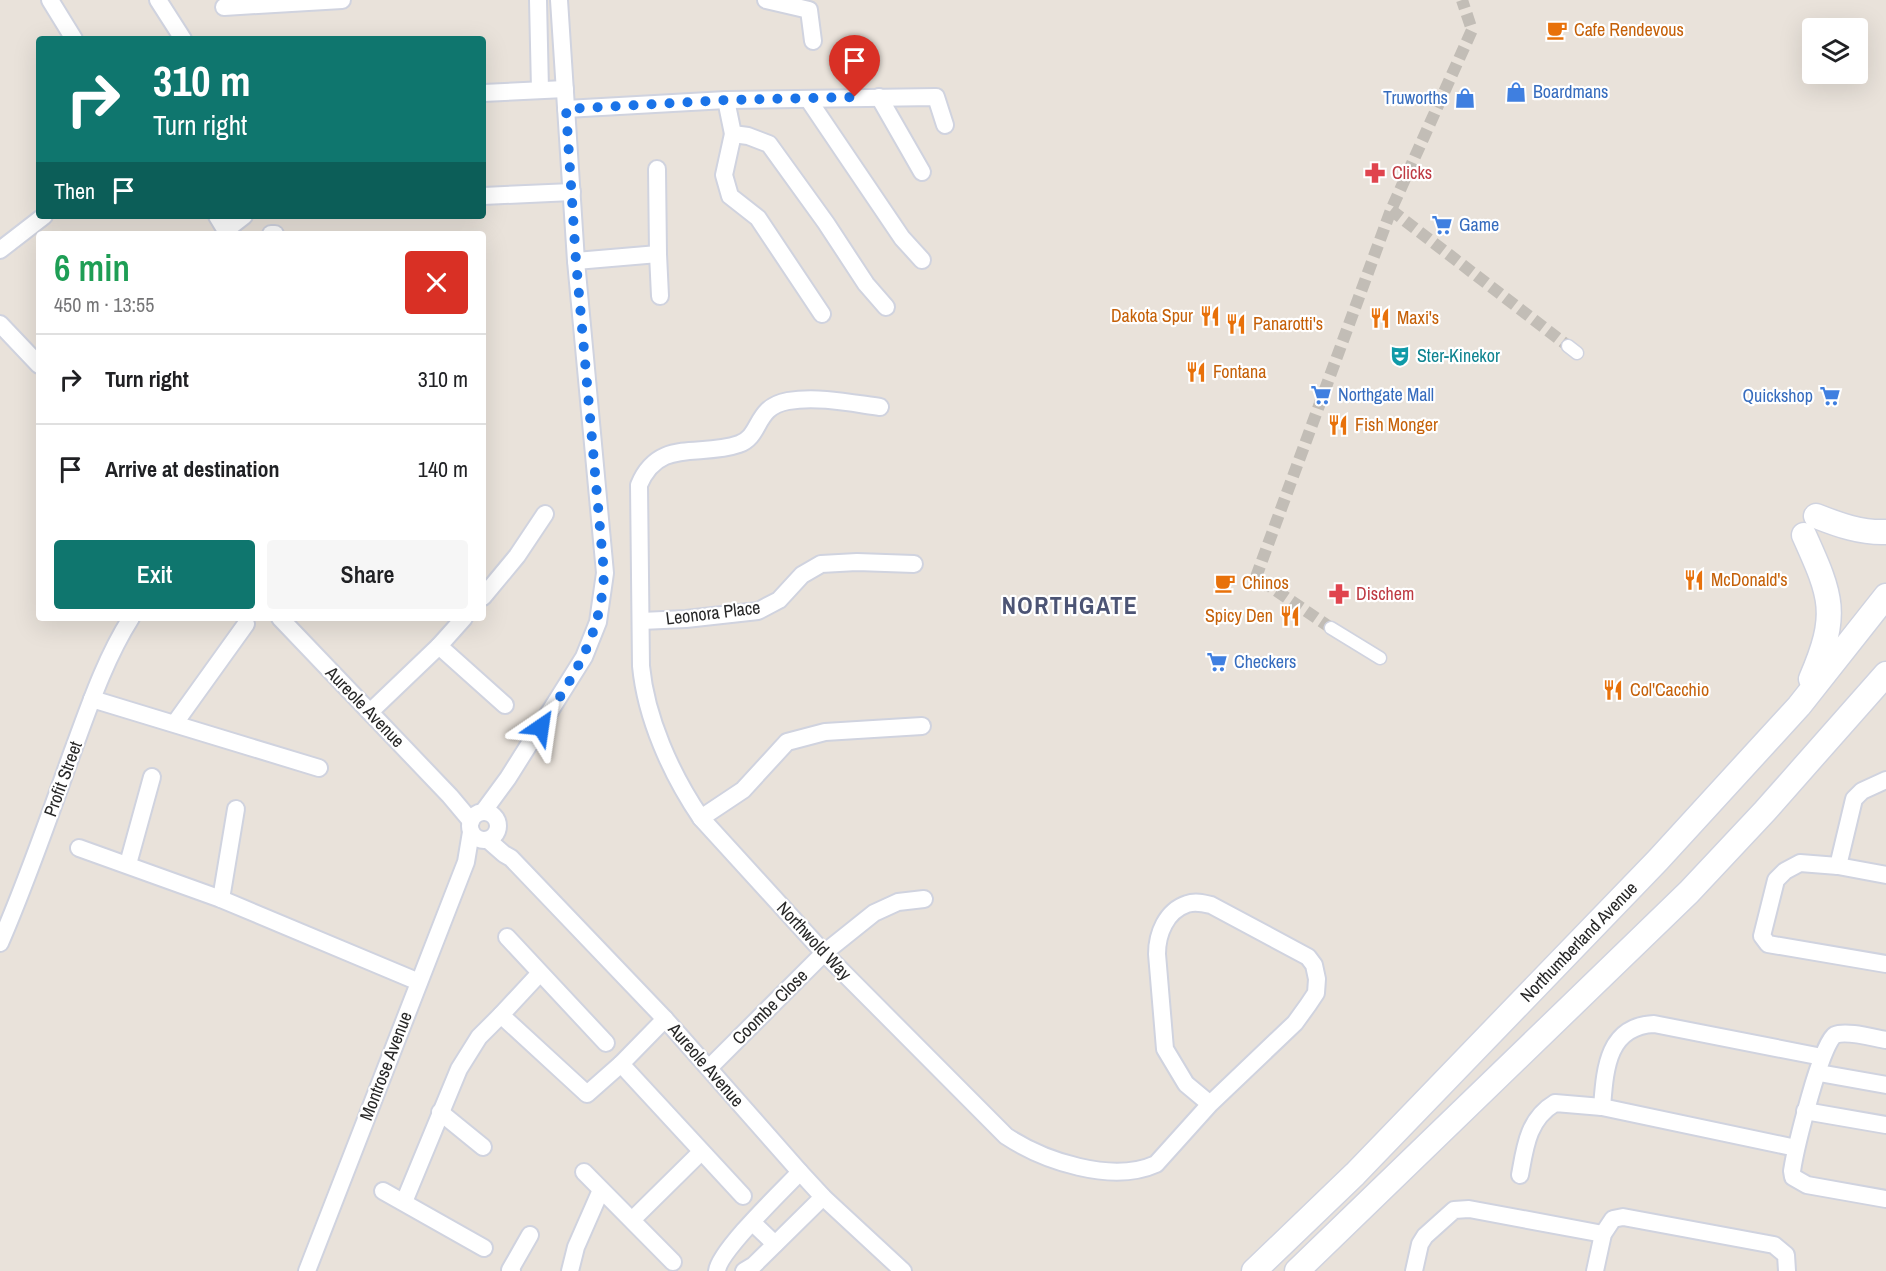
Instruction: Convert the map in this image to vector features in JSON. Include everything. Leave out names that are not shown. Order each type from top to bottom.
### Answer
[{"type":"main road","points":[[1799,706],[1822,653],[1829,625],[1829,602],[1810,526],[1847,528],[1875,533],[1886,532]]},
{"type":"main road","name":"Northumberland Avenue","points":[[1254,1271],[1356,1174],[1658,860],[1799,706],[1885,599]]},
{"type":"main road","name":"Northumberland Avenue","points":[[1297,1271],[1689,892],[1765,811],[1886,675]]},
{"type":"street","points":[[50,0],[72,36]]},
{"type":"street","points":[[158,0],[181,36]]},
{"type":"street","points":[[224,7],[342,0]]},
{"type":"street","points":[[538,0],[540,90]]},
{"type":"street","name":"Montrose Avenue","points":[[307,1271],[466,862],[508,778],[584,657],[598,622],[604,590],[604,573],[576,261],[559,0]]},
{"type":"street","points":[[766,0],[809,5],[813,41]]},
{"type":"street","points":[[486,93],[565,88]]},
{"type":"street","points":[[566,109],[726,100],[879,96],[936,97],[945,125]]},
{"type":"street","points":[[879,96],[922,172]]},
{"type":"street","points":[[808,99],[902,238],[922,260]]},
{"type":"street","points":[[726,100],[733,134],[724,175],[730,196],[758,218],[822,314]]},
{"type":"street","points":[[733,134],[748,136],[769,144],[826,223],[866,284],[886,307]]},
{"type":"street","points":[[657,169],[660,296]]},
{"type":"street","points":[[486,196],[572,192]]},
{"type":"street","points":[[0,250],[40,219]]},
{"type":"street","points":[[224,227],[239,219]]},
{"type":"street","points":[[576,261],[658,254]]},
{"type":"street","points":[[0,324],[36,362]]},
{"type":"street","name":"Northwold Way","points":[[880,407],[821,400],[789,401],[773,405],[766,410],[753,432],[742,443],[665,456],[653,462],[645,471],[639,485],[641,666],[644,691],[665,751],[688,799],[701,818],[824,953],[1006,1136],[1024,1148],[1041,1155],[1098,1170],[1116,1172],[1144,1169],[1156,1164],[1210,1104],[1295,1023],[1317,993],[1314,965],[1308,957],[1211,905],[1198,902],[1186,904],[1164,924],[1157,940],[1157,954],[1165,1049],[1186,1084],[1210,1104]]},
{"type":"street","points":[[486,593],[517,556],[545,514]]},
{"type":"street","name":"Leonora Place","points":[[641,621],[686,619],[758,611],[779,600],[802,575],[821,564],[858,562],[914,564]]},
{"type":"street","name":"Profit Street","points":[[0,943],[21,894],[92,699],[120,636],[129,621]]},
{"type":"street","name":"Aureole Avenue","points":[[283,621],[450,796],[483,826],[665,1019],[823,1197],[903,1271]]},
{"type":"street","points":[[370,711],[439,646],[461,621]]},
{"type":"street","points":[[175,723],[246,624]]},
{"type":"street","points":[[1331,628],[1380,658]]},
{"type":"street","points":[[439,646],[505,705]]},
{"type":"street","points":[[92,699],[319,768]]},
{"type":"street","points":[[701,818],[743,790],[787,742],[825,732],[922,726]]},
{"type":"street","points":[[128,864],[152,777]]},
{"type":"street","points":[[1838,866],[1854,799],[1862,791],[1886,780]]},
{"type":"street","points":[[221,899],[237,809]]},
{"type":"street","points":[[79,848],[221,899],[419,982]]},
{"type":"street","points":[[1886,874],[1838,866],[1800,863],[1785,871],[1776,880],[1762,936],[1768,944],[1886,964]]},
{"type":"street","name":"Coombe Close","points":[[709,1068],[824,953],[862,922],[885,907],[924,898]]},
{"type":"street","points":[[507,937],[606,1043]]},
{"type":"street","points":[[405,1202],[440,1112],[464,1061],[479,1037],[540,973]]},
{"type":"street","points":[[501,1015],[587,1094],[621,1064],[665,1019]]},
{"type":"street","points":[[1602,1107],[1605,1067],[1609,1056],[1616,1043],[1640,1024],[1654,1024],[1820,1065],[1886,1085]]},
{"type":"street","points":[[1886,1040],[1848,1034],[1836,1035],[1830,1040],[1805,1111],[1792,1171],[1793,1177],[1807,1185],[1886,1199]]},
{"type":"street","points":[[621,1064],[743,1196]]},
{"type":"street","points":[[1520,1175],[1530,1130],[1549,1106],[1555,1103],[1602,1107],[1797,1148]]},
{"type":"street","points":[[1805,1111],[1886,1125]]},
{"type":"street","points":[[440,1112],[483,1147]]},
{"type":"street","points":[[632,1220],[701,1152]]},
{"type":"street","points":[[584,1172],[673,1262]]},
{"type":"street","points":[[717,1271],[718,1264],[800,1172]]},
{"type":"street","points":[[570,1271],[576,1247],[601,1190]]},
{"type":"street","points":[[383,1191],[484,1248]]},
{"type":"street","points":[[744,1271],[754,1265],[823,1197]]},
{"type":"street","points":[[1414,1271],[1420,1244],[1425,1236],[1454,1210],[1461,1209],[1603,1234]]},
{"type":"street","points":[[1595,1271],[1603,1234],[1613,1219],[1623,1217],[1774,1245],[1786,1255],[1787,1271]]},
{"type":"street","points":[[753,1223],[775,1244]]},
{"type":"street","points":[[512,1271],[510,1270],[530,1234]]},
{"type":"tunnel","points":[[1331,628],[1256,577],[1391,210],[1472,30],[1462,0]]},
{"type":"tunnel","points":[[1391,210],[1568,346]]},
{"type":"place","name":"Cafe Rendevous","points":[[1557,30]]},
{"type":"place","name":"Boardmans","points":[[1516,92]]},
{"type":"place","name":"Truworths","points":[[1465,98]]},
{"type":"place","name":"Clicks","points":[[1375,173]]},
{"type":"place","name":"Game","points":[[1442,225]]},
{"type":"place","name":"Dakota Spur","points":[[1210,316]]},
{"type":"place","name":"Maxi's","points":[[1380,318]]},
{"type":"place","name":"Panarotti's","points":[[1236,324]]},
{"type":"place","name":"Ster-Kinekor","points":[[1400,356]]},
{"type":"place","name":"Fontana","points":[[1196,372]]},
{"type":"place","name":"Northgate Mall","points":[[1321,395]]},
{"type":"place","name":"Quickshop","points":[[1830,396]]},
{"type":"place","name":"Fish Monger","points":[[1338,425]]},
{"type":"place","name":"McDonald's","points":[[1694,580]]},
{"type":"place","name":"Chinos","points":[[1225,583]]},
{"type":"place","name":"Dischem","points":[[1339,594]]},
{"type":"place","name":"Spicy Den","points":[[1290,616]]},
{"type":"place","name":"Checkers","points":[[1217,662]]},
{"type":"place","name":"Col'Cacchio","points":[[1613,690]]},
{"type":"district","name":"NORTHGATE","points":[[1070,606]]},
{"type":"route","points":[[541,727],[584,657],[598,622],[604,590],[576,261],[566,109],[726,100],[855,97]]}]
